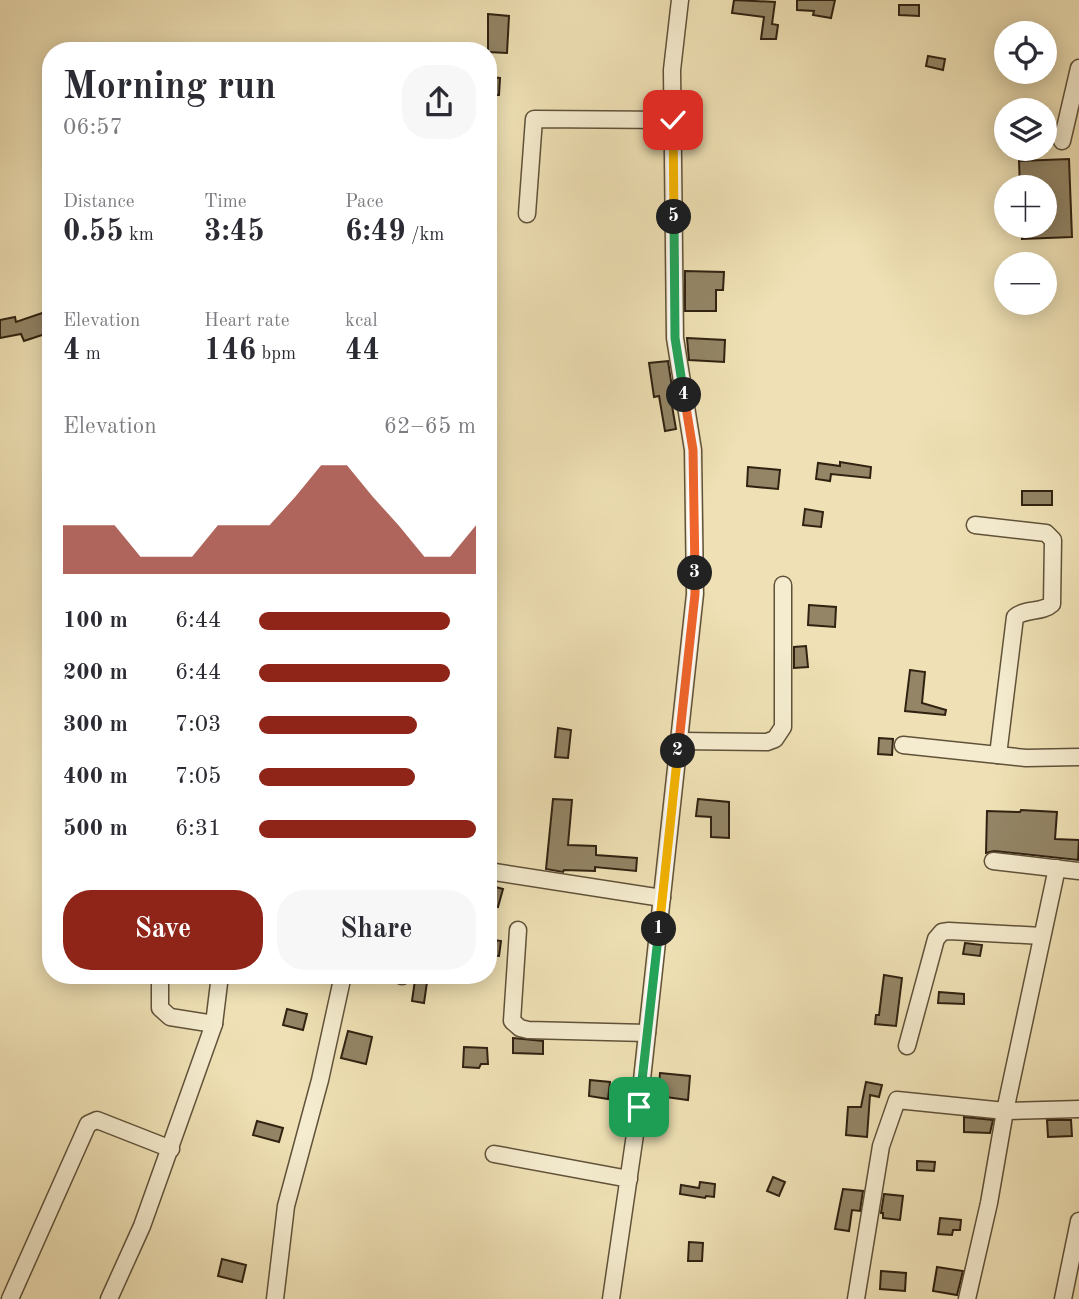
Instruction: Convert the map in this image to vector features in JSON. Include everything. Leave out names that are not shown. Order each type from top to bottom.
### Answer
[{"type":"street","points":[[611,1299],[647,1033],[695,581],[693,450],[675,338],[672,70],[680,0]]},
{"type":"street","points":[[1062,141],[1075,101],[1079,68]]},
{"type":"street","points":[[527,214],[534,119],[673,120]]},
{"type":"street","points":[[975,525],[1046,533],[1053,540],[1052,604],[1047,608],[1023,612],[1015,617],[998,755]]},
{"type":"street","points":[[679,741],[767,742],[780,734],[783,727],[783,584]]},
{"type":"street","points":[[903,745],[1026,758],[1079,757]]},
{"type":"street","points":[[993,861],[1079,871]]},
{"type":"street","points":[[967,1299],[989,1203],[1004,1111],[1057,868]]},
{"type":"street","points":[[497,872],[662,898]]},
{"type":"street","points":[[518,930],[512,1021],[520,1028],[647,1033]]},
{"type":"street","points":[[906,1046],[936,939],[942,932],[1042,936]]},
{"type":"street","points":[[160,984],[160,1008],[165,1014],[215,1024]]},
{"type":"street","points":[[109,1299],[142,1226],[215,1024],[219,984]]},
{"type":"street","points":[[275,1299],[286,1206],[320,1080],[341,984]]},
{"type":"street","points":[[856,1299],[881,1146],[897,1100],[1004,1111],[1079,1109]]},
{"type":"street","points":[[10,1299],[88,1124],[97,1120],[171,1149]]},
{"type":"street","points":[[494,1154],[629,1179]]},
{"type":"street","points":[[1063,1299],[1079,1222]]},
{"type":"building","points":[[734,0],[775,2],[772,24],[778,25],[776,39],[761,39],[764,17],[732,13]]},
{"type":"building","points":[[797,0],[835,0],[831,18],[813,15],[814,11],[797,10]]},
{"type":"building","points":[[899,5],[919,5],[919,16],[899,15]]},
{"type":"building","points":[[488,14],[509,16],[507,53],[497,52],[497,42],[488,42]]},
{"type":"building","points":[[928,56],[945,59],[943,70],[926,66]]},
{"type":"building","points":[[497,78],[500,78],[497,95]]},
{"type":"building","points":[[1069,159],[1072,237],[1057,238],[1057,175],[1020,175],[1019,161]]},
{"type":"building","points":[[685,271],[724,272],[723,290],[716,290],[716,311],[685,311]]},
{"type":"building","points":[[42,313],[42,335],[24,341],[21,334],[0,338],[0,320],[15,317],[16,322]]},
{"type":"building","points":[[687,338],[725,340],[724,362],[689,360]]},
{"type":"building","points":[[668,361],[676,429],[665,431],[659,396],[654,397],[649,363]]},
{"type":"building","points":[[840,462],[871,467],[870,478],[831,474],[830,481],[816,479],[818,463],[840,466]]},
{"type":"building","points":[[748,467],[780,470],[778,489],[747,486]]},
{"type":"building","points":[[1022,491],[1052,491],[1052,505],[1022,505]]},
{"type":"building","points":[[805,509],[823,512],[821,527],[803,525]]},
{"type":"building","points":[[809,605],[836,607],[835,627],[808,625]]},
{"type":"building","points":[[806,646],[808,667],[794,668],[794,647]]},
{"type":"building","points":[[910,670],[925,672],[922,703],[946,710],[945,715],[905,711]]},
{"type":"building","points":[[558,728],[571,730],[568,758],[555,757]]},
{"type":"building","points":[[879,738],[893,739],[892,755],[878,754]]},
{"type":"building","points":[[553,799],[572,800],[568,845],[596,846],[596,855],[637,858],[636,871],[595,867],[595,871],[563,872],[546,869]]},
{"type":"building","points":[[698,799],[729,802],[729,838],[711,837],[711,817],[696,816]]},
{"type":"building","points":[[987,811],[1057,812],[1055,839],[1079,840],[1078,860],[994,851],[986,853]]},
{"type":"building","points":[[497,887],[503,889],[497,907]]},
{"type":"building","points":[[497,940],[501,941],[497,956]]},
{"type":"building","points":[[965,943],[982,945],[980,956],[963,954]]},
{"type":"building","points":[[884,975],[902,978],[896,1026],[875,1024],[876,1015],[879,1015]]},
{"type":"building","points":[[414,984],[427,984],[424,1003],[412,1001]]},
{"type":"building","points":[[939,992],[964,994],[964,1004],[938,1003]]},
{"type":"building","points":[[287,1009],[307,1014],[303,1030],[283,1025]]},
{"type":"building","points":[[348,1031],[372,1037],[366,1064],[341,1058]]},
{"type":"building","points":[[513,1038],[543,1041],[543,1054],[513,1053]]},
{"type":"building","points":[[464,1047],[487,1048],[488,1064],[481,1064],[479,1068],[463,1067]]},
{"type":"building","points":[[660,1073],[690,1076],[688,1100],[658,1096]]},
{"type":"building","points":[[590,1080],[610,1082],[608,1099],[589,1096]]},
{"type":"building","points":[[866,1082],[882,1085],[879,1097],[870,1095],[867,1137],[846,1135],[848,1107],[861,1107]]},
{"type":"building","points":[[964,1117],[993,1120],[990,1133],[964,1132]]},
{"type":"building","points":[[1047,1120],[1071,1120],[1072,1136],[1048,1137]]},
{"type":"building","points":[[257,1121],[283,1128],[279,1142],[253,1135]]},
{"type":"building","points":[[917,1161],[935,1162],[934,1171],[917,1170]]},
{"type":"building","points":[[773,1177],[785,1182],[779,1196],[767,1191]]},
{"type":"building","points":[[700,1182],[715,1184],[714,1197],[680,1194],[681,1185],[699,1188]]},
{"type":"building","points":[[843,1189],[863,1191],[860,1211],[852,1210],[849,1231],[835,1229]]},
{"type":"building","points":[[884,1194],[903,1196],[900,1220],[883,1218],[881,1213]]},
{"type":"building","points":[[940,1218],[961,1220],[960,1230],[953,1230],[952,1235],[938,1234]]},
{"type":"building","points":[[689,1242],[703,1243],[702,1261],[688,1261]]},
{"type":"building","points":[[222,1259],[246,1265],[242,1282],[218,1276]]},
{"type":"building","points":[[937,1267],[963,1271],[957,1295],[933,1291]]},
{"type":"building","points":[[881,1271],[906,1273],[905,1291],[880,1289]]},
{"type":"route","points":[[639,1107],[695,594],[693,450],[675,338],[673,120]]}]
